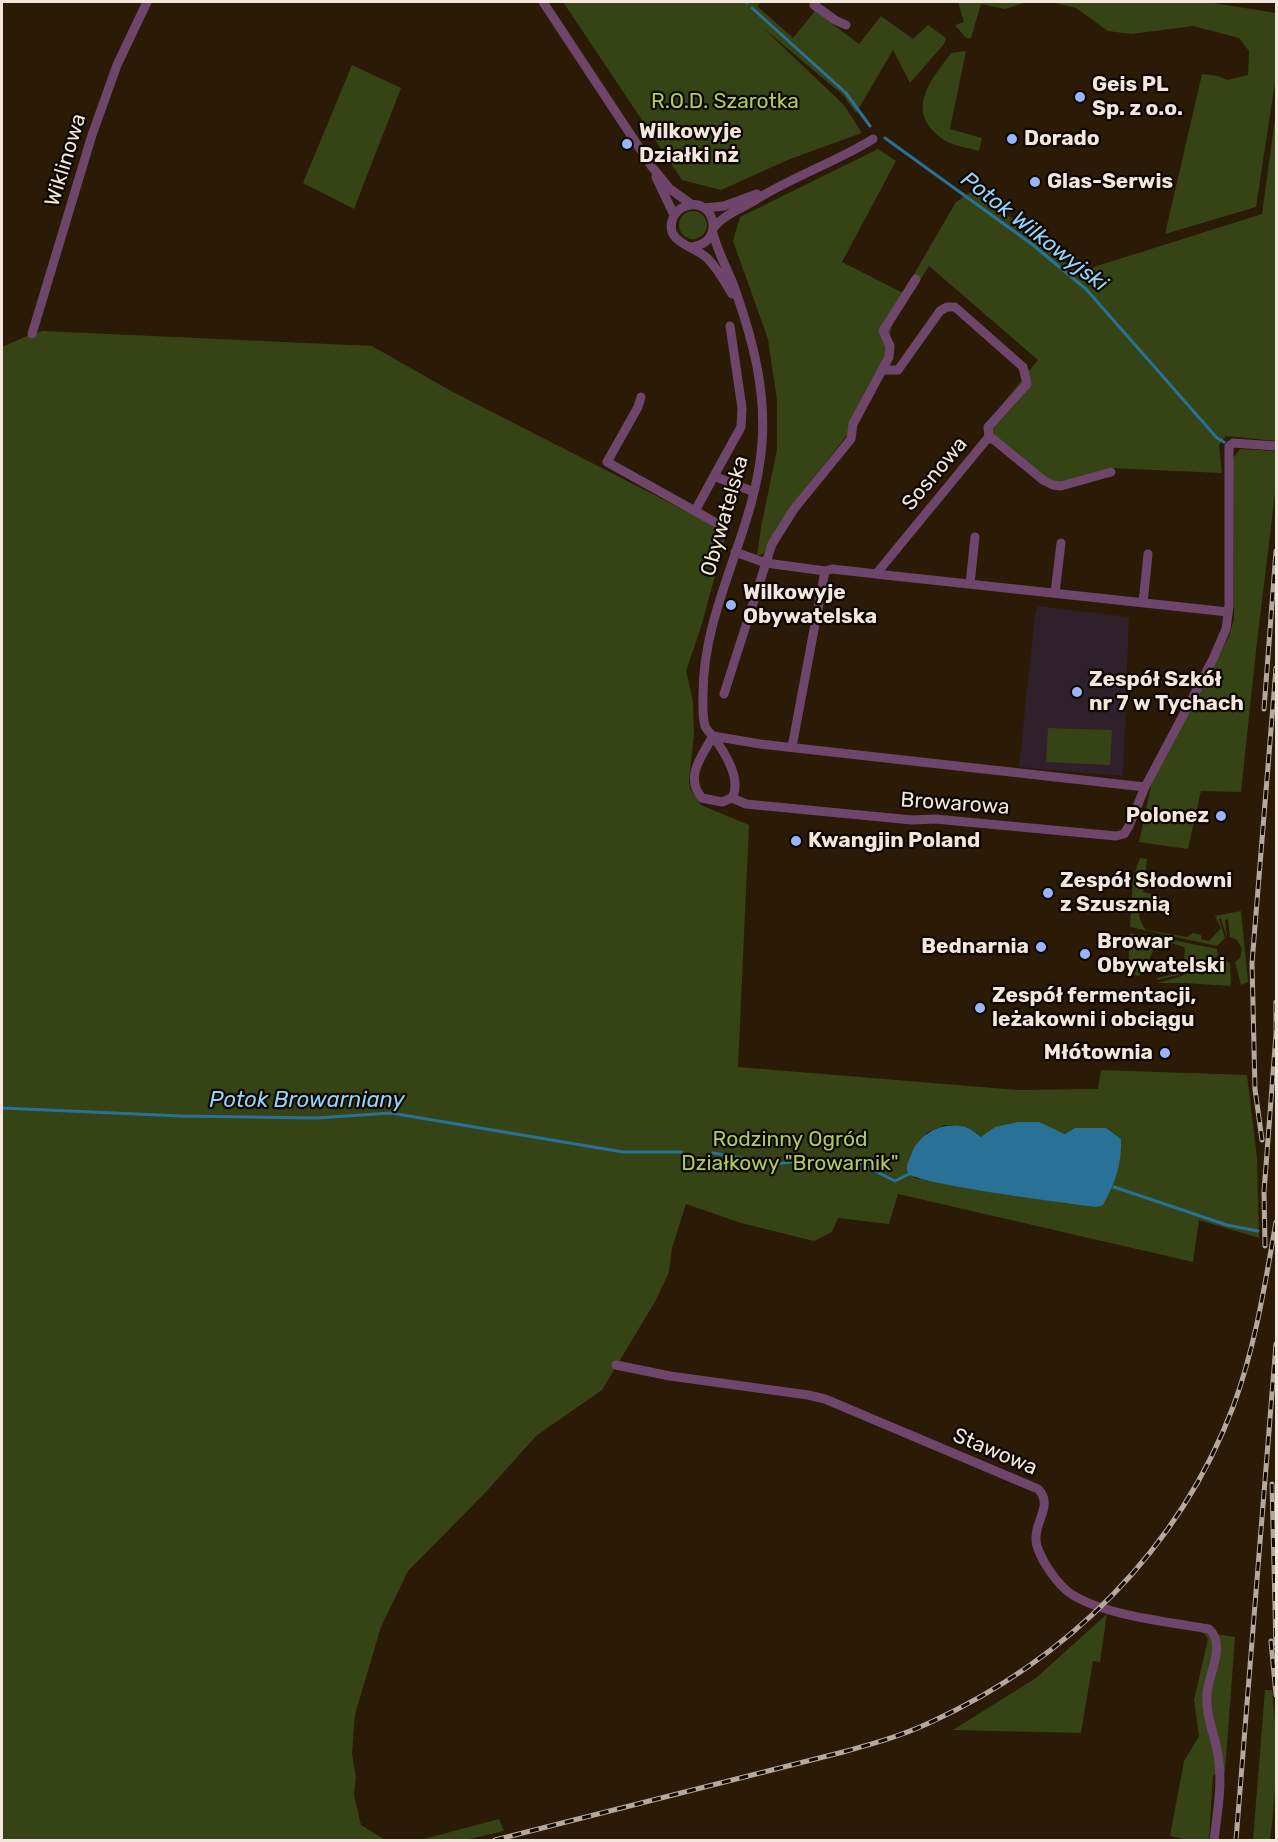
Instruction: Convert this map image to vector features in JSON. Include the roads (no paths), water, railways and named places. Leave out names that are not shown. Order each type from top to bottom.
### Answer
[{"type":"street","name":"Wiklinowa","points":[[32,334],[92,135],[117,65],[147,2]]},
{"type":"street","points":[[543,2],[652,167],[670,189],[691,204],[704,208],[724,206],[765,193]]},
{"type":"street","points":[[815,3],[835,20],[846,25]]},
{"type":"street","points":[[652,167],[674,215],[672,229],[674,235],[684,245],[690,247],[704,243],[729,214],[765,193],[873,139]]},
{"type":"street","points":[[674,215],[684,206],[691,204]]},
{"type":"street","points":[[704,208],[713,219],[713,230]]},
{"type":"street","name":"Obywatelska","points":[[713,230],[720,256],[737,293],[754,347],[762,397],[762,444],[754,492],[711,627],[705,658],[703,715],[707,730],[713,736],[734,774],[736,789],[732,798]]},
{"type":"street","name":"Obywatelska","points":[[690,247],[699,250],[709,260],[739,303]]},
{"type":"street","points":[[724,694],[772,544],[794,510],[851,439],[853,424],[889,357],[890,346],[883,331],[916,279]]},
{"type":"street","points":[[884,370],[898,370],[940,311],[947,307],[955,307],[1023,367],[1027,384],[988,427],[989,438]]},
{"type":"street","points":[[695,511],[741,427],[742,408],[730,326]]},
{"type":"street","points":[[641,398],[608,462],[725,528]]},
{"type":"street","name":"Sosnowa","points":[[876,574],[989,438],[1043,480],[1053,485],[1061,486],[1111,472]]},
{"type":"street","name":"Browarowa","points":[[732,798],[746,804],[912,820],[935,819],[1116,836],[1124,834],[1144,787],[1213,659],[1226,629],[1229,446],[1233,443],[1276,446]]},
{"type":"street","points":[[714,476],[754,492]]},
{"type":"street","points":[[970,584],[975,537]]},
{"type":"street","points":[[1055,593],[1061,543]]},
{"type":"street","points":[[735,552],[766,563],[825,571],[832,569],[1228,612]]},
{"type":"street","points":[[1143,603],[1148,554]]},
{"type":"street","points":[[792,747],[825,571]]},
{"type":"street","points":[[713,736],[695,768],[695,786],[702,798],[708,800],[722,802],[732,798]]},
{"type":"street","name":"Browarowa","points":[[713,736],[1144,787]]},
{"type":"street","name":"Stawowa","points":[[616,1365],[670,1376],[818,1396],[844,1405],[932,1446],[1038,1489],[1045,1500],[1036,1533],[1036,1542],[1048,1568],[1065,1589],[1093,1604],[1115,1611],[1209,1629],[1214,1633],[1217,1644],[1216,1653],[1206,1696],[1219,1761],[1214,1840]]},
{"type":"water","points":[[1018,1122],[1039,1122],[1065,1134],[1075,1128],[1106,1128],[1121,1139],[1117,1173],[1103,1205],[1096,1207],[996,1193],[937,1183],[908,1173],[908,1164],[915,1147],[933,1130],[948,1126],[966,1127],[981,1137],[995,1127]]},
{"type":"waterway","name":"Potok Wilkowyjski","points":[[752,8],[846,93],[870,126]]},
{"type":"waterway","name":"Potok Wilkowyjski","points":[[885,138],[1033,245],[1086,289],[1217,438],[1224,442]]},
{"type":"waterway","name":"Potok Browarniany","points":[[2,1108],[181,1116],[317,1118],[391,1113],[623,1152],[682,1152]]},
{"type":"waterway","name":"Potok Browarniany","points":[[713,1153],[775,1164],[808,1160],[861,1164],[895,1181],[909,1174]]},
{"type":"waterway","points":[[1114,1187],[1227,1225],[1258,1231]]},
{"type":"railway","points":[[1264,709],[1276,551]]},
{"type":"railway","points":[[1262,1140],[1255,1089],[1252,963],[1276,668]]},
{"type":"railway","points":[[1265,1246],[1264,1192],[1276,1034],[1276,1002]]},
{"type":"railway","points":[[495,1840],[843,1752],[897,1736],[929,1723],[979,1697],[1027,1667],[1072,1633],[1112,1595],[1149,1553],[1182,1508],[1210,1459],[1241,1385],[1259,1316],[1276,1222]]},
{"type":"railway","points":[[1236,1840],[1276,1344]]},
{"type":"railway","points":[[1272,1484],[1276,1648]]},
{"type":"railway","points":[[1271,1641],[1276,1695]]},
{"type":"place","name":"Geis PL Sp. z o.o.","points":[[1080,97]]},
{"type":"place","name":"Dorado","points":[[1012,139]]},
{"type":"place","name":"Wilkowyje Działki nż","points":[[627,144]]},
{"type":"place","name":"Glas-Serwis","points":[[1035,182]]},
{"type":"place","name":"Wilkowyje Obywatelska","points":[[731,605]]},
{"type":"place","name":"Zespół Szkół nr 7 w Tychach","points":[[1077,692]]},
{"type":"place","name":"Polonez","points":[[1221,816]]},
{"type":"place","name":"Kwangjin Poland","points":[[796,841]]},
{"type":"place","name":"Zespół Słodowni z Szusznią","points":[[1048,893]]},
{"type":"place","name":"Bednarnia","points":[[1041,947]]},
{"type":"place","name":"Browar Obywatelski","points":[[1085,954]]},
{"type":"place","name":"Zespół fermentacji, leżakowni i obciągu","points":[[980,1008]]},
{"type":"place","name":"Młótownia","points":[[1165,1053]]},
{"type":"park label","name":"R.O.D. Szarotka","points":[[725,102]]},
{"type":"park label","name":"Rodzinny Ogród Działkowy \"Browarnik\"","points":[[790,1152]]}]
